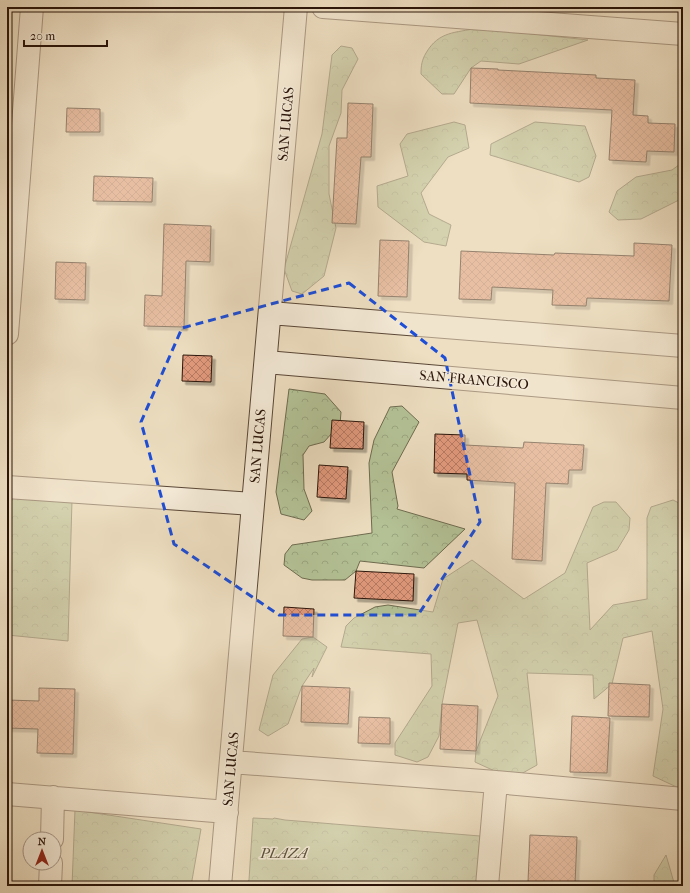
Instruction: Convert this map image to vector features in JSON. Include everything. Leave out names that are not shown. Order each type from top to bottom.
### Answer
[{"type":"street","points":[[7,334],[32,7]]},
{"type":"street","name":"SAN LUCAS","points":[[220,886],[296,7]]},
{"type":"street","points":[[323,7],[683,34]]},
{"type":"street","points":[[270,314],[683,346]]},
{"type":"street","name":"SAN FRANCISCO","points":[[266,362],[683,398]]},
{"type":"street","points":[[7,487],[253,504]]},
{"type":"street","points":[[231,762],[496,782],[683,799]]},
{"type":"street","points":[[487,886],[496,782]]},
{"type":"street","points":[[7,794],[227,812]]},
{"type":"street","points":[[52,831],[53,797]]},
{"type":"street","points":[[50,886],[51,871]]},
{"type":"highlighted area","points":[[349,283],[445,358],[480,522],[418,615],[279,615],[174,544],[141,422],[182,328]]},
{"type":"green space","points":[[478,28],[588,40],[519,64],[481,61],[471,68],[454,94],[442,94],[421,74],[422,63],[426,53],[436,41],[448,34]]},
{"type":"green space","points":[[341,46],[352,48],[358,59],[342,90],[341,113],[329,146],[329,194],[336,228],[324,276],[302,294],[292,291],[284,269],[322,134],[332,55]]},
{"type":"green space","points":[[454,122],[465,125],[469,148],[448,157],[421,193],[429,214],[451,225],[446,246],[424,242],[378,207],[377,186],[408,176],[400,144],[407,134]]},
{"type":"green space","points":[[535,122],[585,126],[596,156],[589,177],[579,182],[490,155],[491,144]]},
{"type":"green space","points":[[683,162],[683,198],[641,219],[618,220],[609,212],[617,191],[636,177],[672,170]]},
{"type":"green space","points":[[289,389],[325,394],[341,412],[340,424],[324,442],[309,446],[303,455],[304,489],[312,511],[304,520],[281,514],[276,492]]},
{"type":"green space","points":[[402,406],[419,422],[392,472],[398,506],[397,509],[465,529],[424,568],[360,561],[356,571],[345,580],[312,580],[302,578],[284,565],[285,554],[292,545],[372,533],[369,463],[374,440],[390,407]]},
{"type":"green space","points":[[7,497],[72,500],[68,641],[7,635]]},
{"type":"green space","points":[[673,500],[683,505],[683,790],[653,776],[663,709],[652,631],[623,638],[612,684],[594,699],[593,675],[527,673],[537,765],[512,779],[475,762],[476,751],[498,696],[477,620],[458,623],[442,704],[439,736],[428,757],[417,762],[395,755],[395,743],[432,686],[431,654],[341,647],[346,626],[354,618],[375,607],[388,605],[433,612],[443,579],[472,560],[524,599],[565,573],[593,507],[604,502],[616,502],[630,518],[629,530],[617,550],[587,563],[590,630],[613,605],[647,599],[647,518],[651,507]]},
{"type":"green space","points":[[313,637],[327,647],[312,677],[314,668],[302,686],[288,724],[268,736],[259,730],[273,675],[302,639]]},
{"type":"green space","points":[[75,810],[201,829],[191,886],[72,886]]},
{"type":"green space","name":"PLAZA","points":[[253,818],[274,818],[480,836],[477,886],[246,886],[249,880]]},
{"type":"green space","points":[[666,855],[675,886],[654,886],[654,875]]},
{"type":"building","points":[[471,68],[596,75],[596,78],[635,80],[633,115],[648,116],[648,123],[675,124],[674,152],[647,151],[646,162],[609,160],[612,110],[470,103]]},
{"type":"building","points":[[348,103],[373,104],[371,157],[361,157],[356,224],[332,223],[337,138],[347,138]]},
{"type":"building","points":[[67,108],[100,109],[100,132],[66,132]]},
{"type":"building","points":[[94,176],[153,178],[152,202],[93,201]]},
{"type":"building","points":[[164,224],[211,226],[210,262],[186,261],[184,327],[144,326],[145,295],[162,296]]},
{"type":"building","points":[[380,240],[409,241],[407,297],[378,296]]},
{"type":"building","points":[[634,243],[672,245],[669,301],[587,298],[586,306],[552,305],[553,290],[492,287],[491,300],[459,299],[461,251],[554,255],[555,253],[634,256]]},
{"type":"building","points":[[56,262],[86,263],[85,300],[55,299]]},
{"type":"building","points":[[183,355],[212,356],[211,382],[182,381]]},
{"type":"building","points":[[332,420],[364,422],[363,449],[330,448]]},
{"type":"building","points":[[435,434],[465,435],[465,445],[523,448],[524,442],[584,445],[582,470],[569,470],[568,484],[546,483],[542,561],[512,559],[515,483],[467,480],[467,474],[434,473]]},
{"type":"building","points":[[319,465],[348,467],[346,499],[317,497]]},
{"type":"building","points":[[356,571],[414,574],[413,601],[354,598]]},
{"type":"building","points":[[284,607],[314,609],[313,637],[283,636]]},
{"type":"building","points":[[609,683],[650,685],[649,717],[608,716]]},
{"type":"building","points":[[302,686],[350,688],[348,724],[301,722]]},
{"type":"building","points":[[39,688],[75,689],[73,754],[37,753],[38,729],[7,728],[7,700],[39,701]]},
{"type":"building","points":[[442,704],[478,706],[476,751],[440,749]]},
{"type":"building","points":[[572,716],[610,718],[607,773],[570,772]]},
{"type":"building","points":[[359,717],[390,718],[390,744],[358,743]]},
{"type":"building","points":[[530,835],[577,837],[575,884],[528,882]]}]
